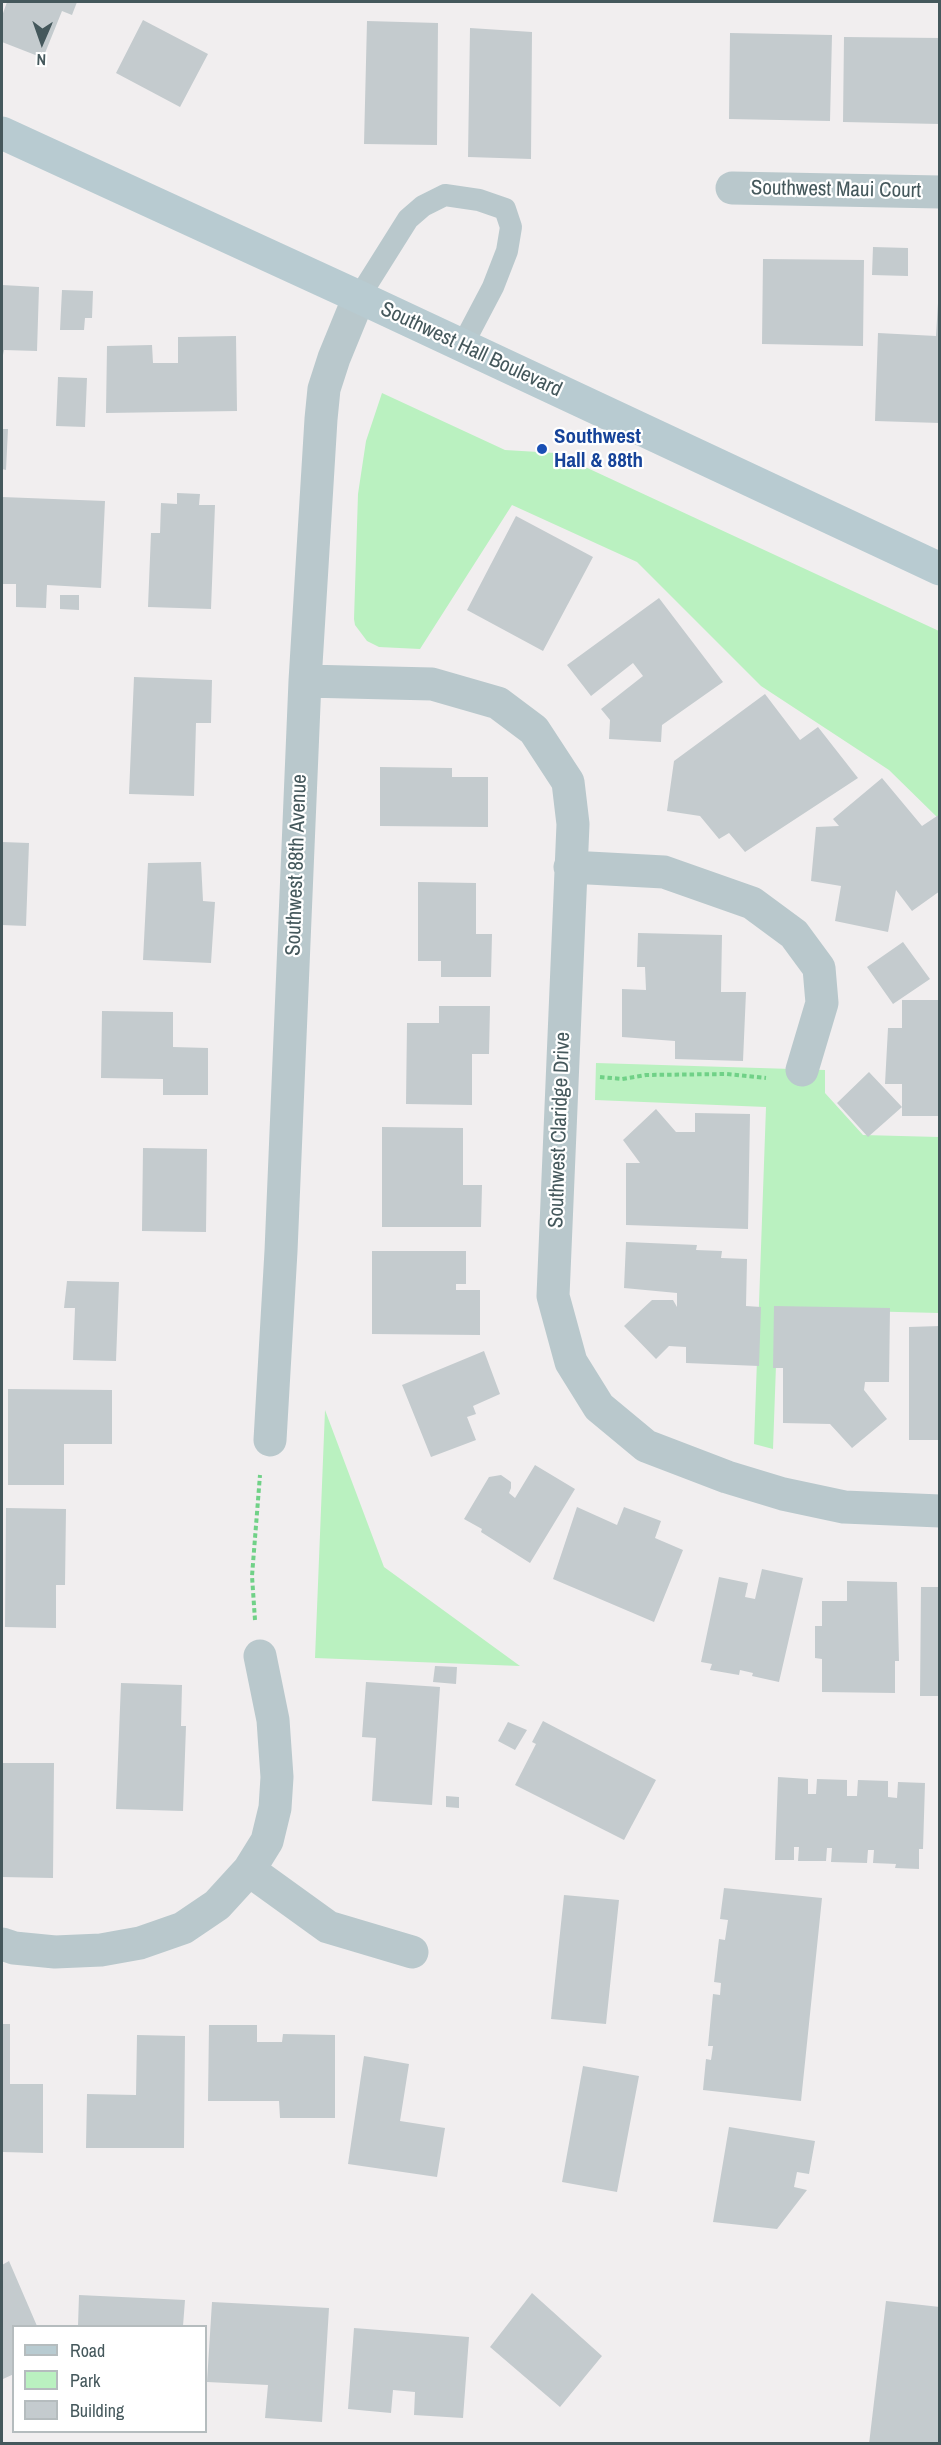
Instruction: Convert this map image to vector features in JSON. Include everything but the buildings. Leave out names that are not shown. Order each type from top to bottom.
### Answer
[{"type":"main road","name":"Southwest Hall Boulevard","points":[[2,133],[359,297],[939,569]]},
{"type":"street","name":"Southwest Maui Court","points":[[732,188],[939,192]]},
{"type":"street","name":"Southwest 88th Avenue","points":[[270,1440],[281,1251],[305,681],[324,389],[336,351],[359,297]]},
{"type":"street","name":"Southwest Claridge Drive","points":[[305,681],[432,684],[498,703],[534,730],[568,782],[573,824],[553,1296],[571,1362],[599,1407],[646,1446],[727,1478],[783,1494],[844,1507],[939,1512]]},
{"type":"street","points":[[570,867],[664,873],[752,903],[794,934],[819,968],[822,1003],[802,1070]]},
{"type":"street","points":[[2,1944],[14,1948],[55,1952],[101,1950],[140,1943],[183,1928],[217,1905],[249,1870],[267,1841],[275,1808],[277,1777],[273,1720],[260,1656]]},
{"type":"street","points":[[249,1870],[328,1927],[412,1952]]},
{"type":"lane","points":[[359,297],[408,219],[423,206],[445,195],[479,200],[505,209],[510,227],[507,251],[493,287],[462,346]]},
{"type":"path","points":[[599,1077],[621,1079],[645,1075],[727,1074],[776,1078],[802,1070]]},
{"type":"path","points":[[260,1656],[252,1576],[261,1456],[270,1440]]},
{"type":"green space","points":[[382,393],[505,450],[555,453],[939,631],[939,819],[889,770],[761,686],[637,562],[512,505],[420,649],[379,647],[367,641],[355,625],[354,619],[358,494],[366,441]]},
{"type":"green space","points":[[596,1063],[825,1070],[825,1093],[863,1135],[939,1137],[939,1313],[778,1309],[773,1449],[754,1444],[766,1107],[595,1100]]},
{"type":"green space","points":[[325,1410],[384,1567],[520,1666],[315,1658]]},
{"type":"place","name":"Southwest Hall & 88th","points":[[542,449]]}]
